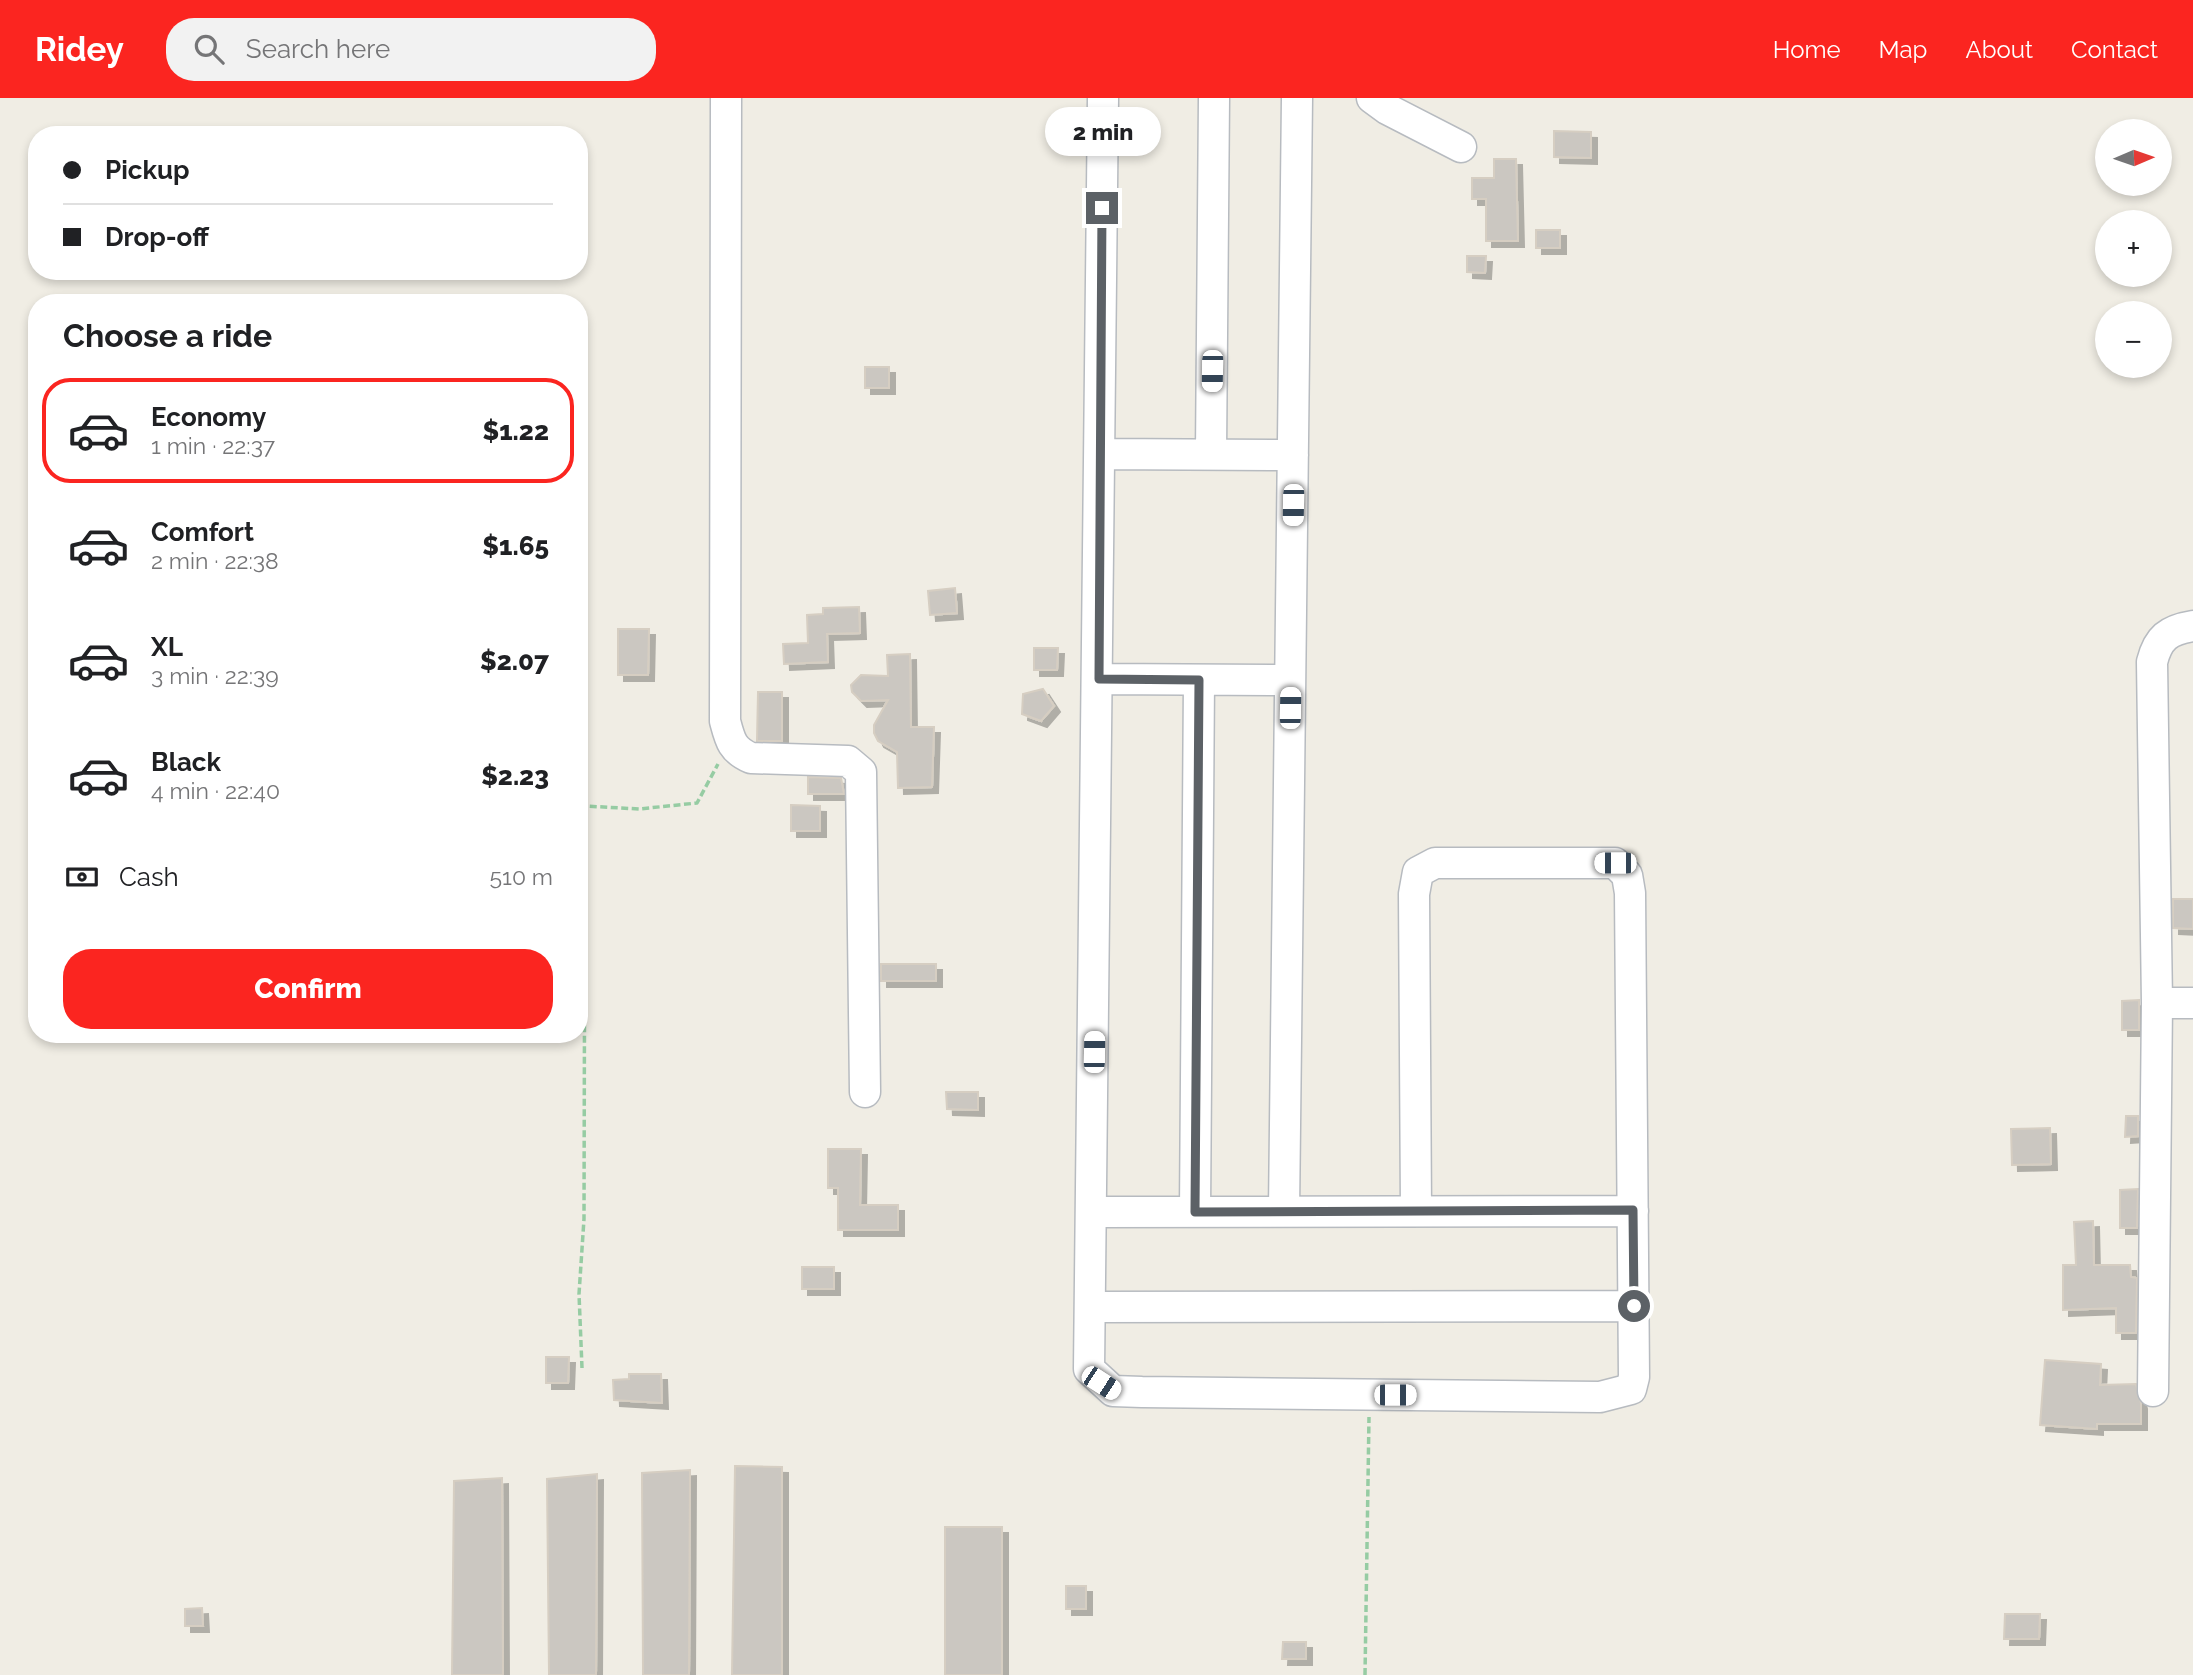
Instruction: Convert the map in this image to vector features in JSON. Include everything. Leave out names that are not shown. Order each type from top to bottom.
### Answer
[{"type":"street","points":[[726,98],[725,721],[737,752],[751,758],[848,761],[861,772],[864,783],[864,1092]]},
{"type":"street","points":[[1103,98],[1099,679],[1089,1369],[1113,1391],[1600,1396],[1632,1389],[1634,1306],[1628,875],[1615,863],[1436,863],[1421,869],[1416,878],[1416,1211]]},
{"type":"street","points":[[1211,453],[1214,98]]},
{"type":"street","points":[[1284,1211],[1297,98]]},
{"type":"street","points":[[1372,98],[1387,109],[1461,147]]},
{"type":"street","points":[[1101,454],[1293,455]]},
{"type":"street","points":[[2153,1391],[2157,1003],[2152,662],[2156,646],[2166,634],[2193,626]]},
{"type":"street","points":[[1099,679],[1290,680]]},
{"type":"street","points":[[1195,1212],[1199,680]]},
{"type":"street","points":[[2157,1003],[2193,1003]]},
{"type":"street","points":[[1091,1212],[1633,1210]]},
{"type":"street","points":[[1090,1307],[1634,1306]]},
{"type":"path","points":[[588,806],[639,809],[697,803],[719,762],[729,736]]},
{"type":"path","points":[[582,1368],[579,1294],[584,1206],[584,1043]]},
{"type":"path","points":[[1366,1675],[1370,1394]]},
{"type":"building","points":[[1554,131],[1591,132],[1591,158],[1554,157]]},
{"type":"building","points":[[1494,159],[1516,159],[1518,241],[1486,241],[1486,199],[1472,199],[1472,178],[1494,178]]},
{"type":"building","points":[[1536,230],[1560,230],[1560,248],[1536,248]]},
{"type":"building","points":[[1467,256],[1486,256],[1485,273],[1467,272]]},
{"type":"building","points":[[865,367],[889,367],[889,388],[865,388]]},
{"type":"building","points":[[955,588],[957,613],[930,615],[928,591]]},
{"type":"building","points":[[859,607],[860,633],[827,634],[828,662],[784,664],[783,644],[808,643],[807,615],[823,614],[823,608]]},
{"type":"building","points":[[618,629],[649,629],[648,675],[618,675]]},
{"type":"building","points":[[1034,648],[1058,648],[1057,670],[1034,670]]},
{"type":"building","points":[[910,654],[911,727],[934,727],[932,787],[898,788],[897,752],[878,741],[874,733],[874,725],[888,700],[861,701],[852,692],[851,685],[861,675],[888,676],[887,655]]},
{"type":"building","points":[[1043,689],[1054,706],[1041,721],[1022,714],[1023,694]]},
{"type":"building","points":[[758,692],[782,692],[782,741],[757,741]]},
{"type":"building","points":[[808,777],[841,778],[844,794],[808,794]]},
{"type":"building","points":[[791,805],[820,806],[820,831],[791,831]]},
{"type":"building","points":[[2173,899],[2193,899],[2193,929],[2173,928]]},
{"type":"building","points":[[881,964],[936,964],[936,981],[881,981]]},
{"type":"building","points":[[2139,1000],[2139,1030],[2122,1030],[2122,1001]]},
{"type":"building","points":[[946,1092],[978,1092],[978,1110],[947,1109]]},
{"type":"building","points":[[2126,1116],[2138,1116],[2138,1136],[2125,1137]]},
{"type":"building","points":[[2050,1128],[2051,1164],[2012,1165],[2011,1129]]},
{"type":"building","points":[[828,1149],[861,1149],[860,1205],[898,1205],[898,1230],[838,1230],[838,1188],[828,1188]]},
{"type":"building","points":[[2138,1189],[2137,1228],[2120,1228],[2120,1190]]},
{"type":"building","points":[[2093,1221],[2094,1265],[2130,1265],[2131,1277],[2137,1278],[2136,1333],[2116,1333],[2116,1308],[2063,1310],[2063,1265],[2076,1265],[2074,1222]]},
{"type":"building","points":[[802,1267],[834,1267],[834,1289],[802,1289]]},
{"type":"building","points":[[546,1357],[569,1357],[568,1383],[546,1383]]},
{"type":"building","points":[[2045,1360],[2101,1364],[2100,1385],[2136,1384],[2141,1403],[2141,1424],[2097,1424],[2097,1429],[2040,1425]]},
{"type":"building","points":[[629,1374],[661,1374],[662,1403],[614,1400],[613,1380],[629,1379]]},
{"type":"building","points":[[735,1466],[782,1467],[782,1675],[732,1675]]},
{"type":"building","points":[[690,1470],[689,1675],[643,1675],[642,1473]]},
{"type":"building","points":[[597,1474],[596,1675],[549,1675],[547,1479]]},
{"type":"building","points":[[502,1478],[503,1675],[452,1675],[454,1481]]},
{"type":"building","points":[[945,1527],[1002,1527],[1002,1675],[945,1675]]},
{"type":"building","points":[[1066,1586],[1086,1586],[1086,1609],[1066,1609]]},
{"type":"building","points":[[202,1608],[203,1626],[185,1626],[185,1609]]},
{"type":"building","points":[[2005,1614],[2040,1614],[2039,1639],[2004,1639]]},
{"type":"building","points":[[1283,1642],[1306,1642],[1306,1659],[1282,1659]]},
{"type":"route","points":[[1102,208],[1099,679],[1199,680],[1195,1212],[1633,1210],[1634,1306]]}]
